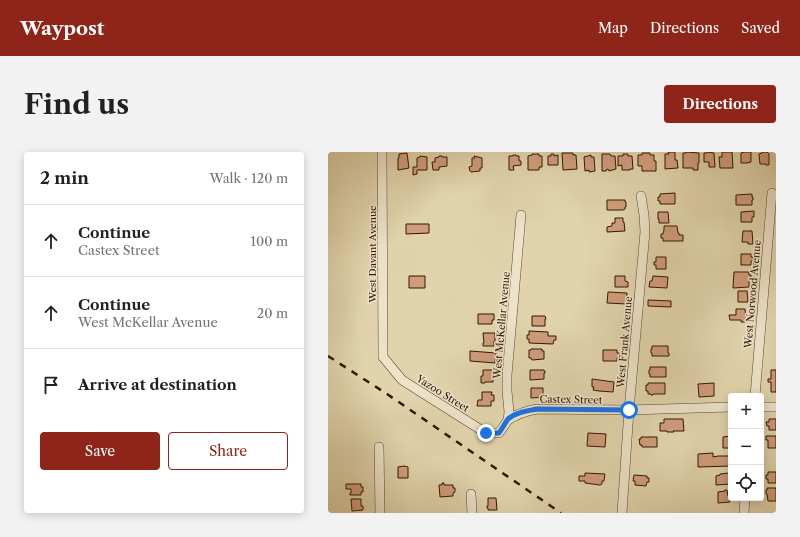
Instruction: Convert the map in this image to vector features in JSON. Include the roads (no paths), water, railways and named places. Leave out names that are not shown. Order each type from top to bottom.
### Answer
[{"type":"street","name":"West Davant Avenue","points":[[382,152],[384,357]]},
{"type":"street","name":"West Norwood Avenue","points":[[755,393],[772,193]]},
{"type":"street","name":"West Frank Avenue","points":[[622,513],[629,410],[645,232],[641,196]]},
{"type":"street","name":"West McKellar Avenue","points":[[508,420],[507,375],[521,215]]},
{"type":"street","name":"Yazoo Street","points":[[384,357],[402,380],[486,433],[499,433],[508,420]]},
{"type":"street","points":[[764,407],[776,407]]},
{"type":"street","name":"Castex Street","points":[[508,420],[525,411],[537,409],[629,410],[728,408]]},
{"type":"street","points":[[379,447],[380,513]]},
{"type":"street","points":[[471,494],[472,513]]},
{"type":"street","points":[[744,513],[745,501]]},
{"type":"railway","points":[[328,356],[387,394],[561,513]]}]
